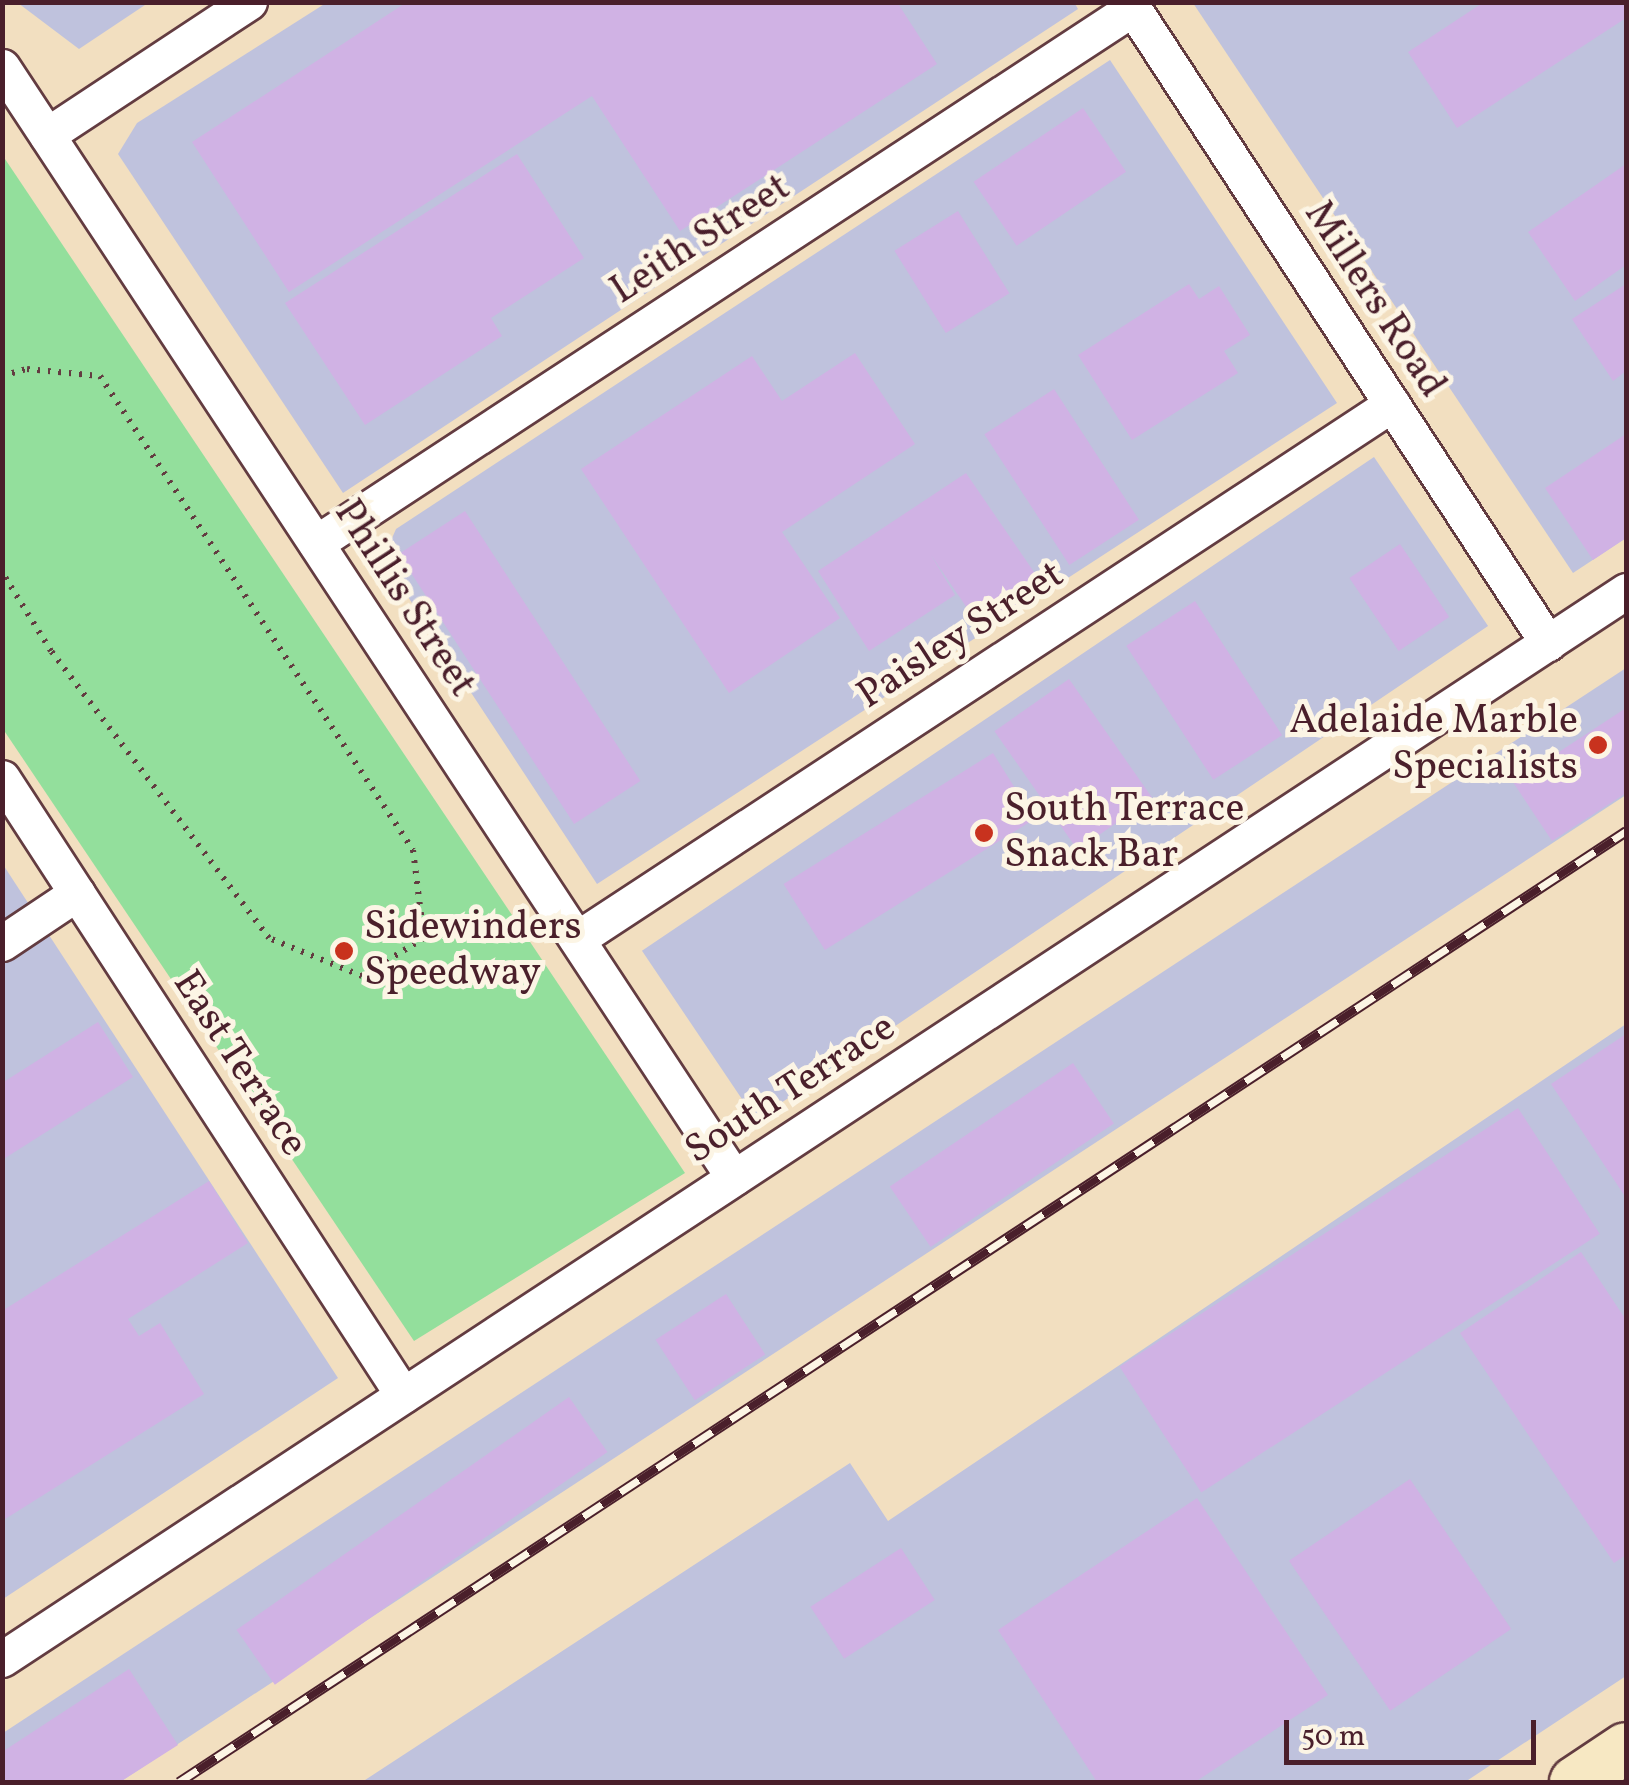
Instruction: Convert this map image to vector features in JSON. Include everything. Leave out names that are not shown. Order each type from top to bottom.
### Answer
[{"type":"street","points":[[47,135],[249,2]]},
{"type":"street","name":"Millers Road","points":[[1131,5],[1548,644]]},
{"type":"street","name":"Leith Street","points":[[316,543],[1131,5]]},
{"type":"street","name":"Phillis Street","points":[[2,67],[734,1178]]},
{"type":"street","name":"Paisley Street","points":[[577,939],[1392,404]]},
{"type":"street","name":"South Terrace","points":[[2,1659],[1626,592]]},
{"type":"street","name":"East Terrace","points":[[2,778],[404,1396]]},
{"type":"street","points":[[2,942],[78,893]]},
{"type":"street","points":[[1575,1782],[1626,1748]]},
{"type":"path","points":[[2,376],[27,368],[100,376],[413,850],[424,938],[362,976],[269,938],[51,651],[2,572]]},
{"type":"shaded area","points":[[1074,2],[1078,9],[343,493],[118,154],[137,123],[326,3]]},
{"type":"shaded area","points":[[18,3],[148,3],[79,49]]},
{"type":"shaded area","points":[[1193,3],[1626,3],[1626,538],[1573,573]]},
{"type":"shaded area","points":[[1110,60],[1337,403],[597,884],[383,559],[396,529]]},
{"type":"shaded area","points":[[1374,457],[1488,626],[756,1120],[642,951]]},
{"type":"shaded area","points":[[1626,668],[1626,795],[120,1782],[3,1782],[3,1733]]},
{"type":"shaded area","points":[[2,863],[338,1378],[3,1599],[2,1599]]},
{"type":"shaded area","points":[[1626,1024],[1626,1676],[1465,1782],[362,1782],[850,1463],[888,1521]]},
{"type":"green space","name":"Sidewinders Speedway","points":[[3,156],[685,1173],[414,1341],[3,729]]},
{"type":"building","points":[[407,2],[897,2],[937,64],[680,231],[592,96],[289,292],[192,142]]},
{"type":"building","points":[[1484,2],[1626,2],[1626,18],[1457,128],[1408,52]]},
{"type":"building","points":[[1083,108],[1126,172],[1017,246],[974,182]]},
{"type":"building","points":[[517,154],[584,258],[491,318],[502,336],[365,425],[285,303]]},
{"type":"building","points":[[1626,164],[1626,265],[1575,301],[1528,232]]},
{"type":"building","points":[[958,211],[1009,293],[946,333],[894,251]]},
{"type":"building","points":[[1189,284],[1199,299],[1219,286],[1250,335],[1224,351],[1238,373],[1132,440],[1078,355]]},
{"type":"building","points":[[1626,284],[1626,371],[1613,381],[1572,319]]},
{"type":"building","points":[[855,353],[915,444],[782,532],[840,618],[729,693],[581,469],[752,356],[782,401]]},
{"type":"building","points":[[1054,389],[1139,520],[1069,565],[984,434]]},
{"type":"building","points":[[1626,434],[1626,538],[1593,560],[1545,488]]},
{"type":"building","points":[[966,473],[1047,591],[984,633],[931,555],[955,595],[869,651],[818,571]]},
{"type":"building","points":[[465,511],[640,781],[574,824],[399,554]]},
{"type":"building","points":[[1400,544],[1449,617],[1399,651],[1349,578]]},
{"type":"building","points":[[1195,601],[1282,735],[1213,780],[1126,646]]},
{"type":"building","points":[[1069,679],[1152,798],[1078,850],[994,731]]},
{"type":"building","name":"Adelaide Marble Specialists","points":[[1626,708],[1626,793],[1552,841],[1513,782]]},
{"type":"building","points":[[993,753],[1034,819],[825,950],[784,884]]},
{"type":"building","points":[[98,1022],[133,1077],[2,1160],[2,1083]]},
{"type":"building","points":[[1626,1034],[1626,1198],[1551,1084]]},
{"type":"building","points":[[1073,1063],[1114,1124],[931,1247],[890,1187]]},
{"type":"building","points":[[1518,1108],[1600,1234],[1201,1493],[1120,1367]]},
{"type":"building","points":[[209,1181],[248,1243],[128,1319],[139,1336],[160,1323],[204,1394],[2,1521],[2,1311]]},
{"type":"building","points":[[1581,1252],[1626,1320],[1626,1555],[1614,1563],[1460,1333]]},
{"type":"building","points":[[726,1294],[765,1354],[695,1400],[656,1340]]},
{"type":"building","points":[[569,1397],[607,1452],[275,1685],[236,1630]]},
{"type":"building","points":[[1410,1479],[1511,1629],[1390,1711],[1289,1561]]},
{"type":"building","points":[[1197,1498],[1328,1695],[1195,1782],[1097,1782],[998,1630]]},
{"type":"building","points":[[901,1548],[935,1600],[844,1659],[810,1607]]},
{"type":"building","points":[[129,1669],[178,1745],[120,1782],[2,1782],[2,1752]]},
{"type":"railway","points":[[179,1782],[1626,831]]},
{"type":"place","name":"Adelaide Marble Specialists","points":[[1598,745]]},
{"type":"place","name":"South Terrace Snack Bar","points":[[984,833]]},
{"type":"place","name":"Sidewinders Speedway","points":[[344,951]]}]
